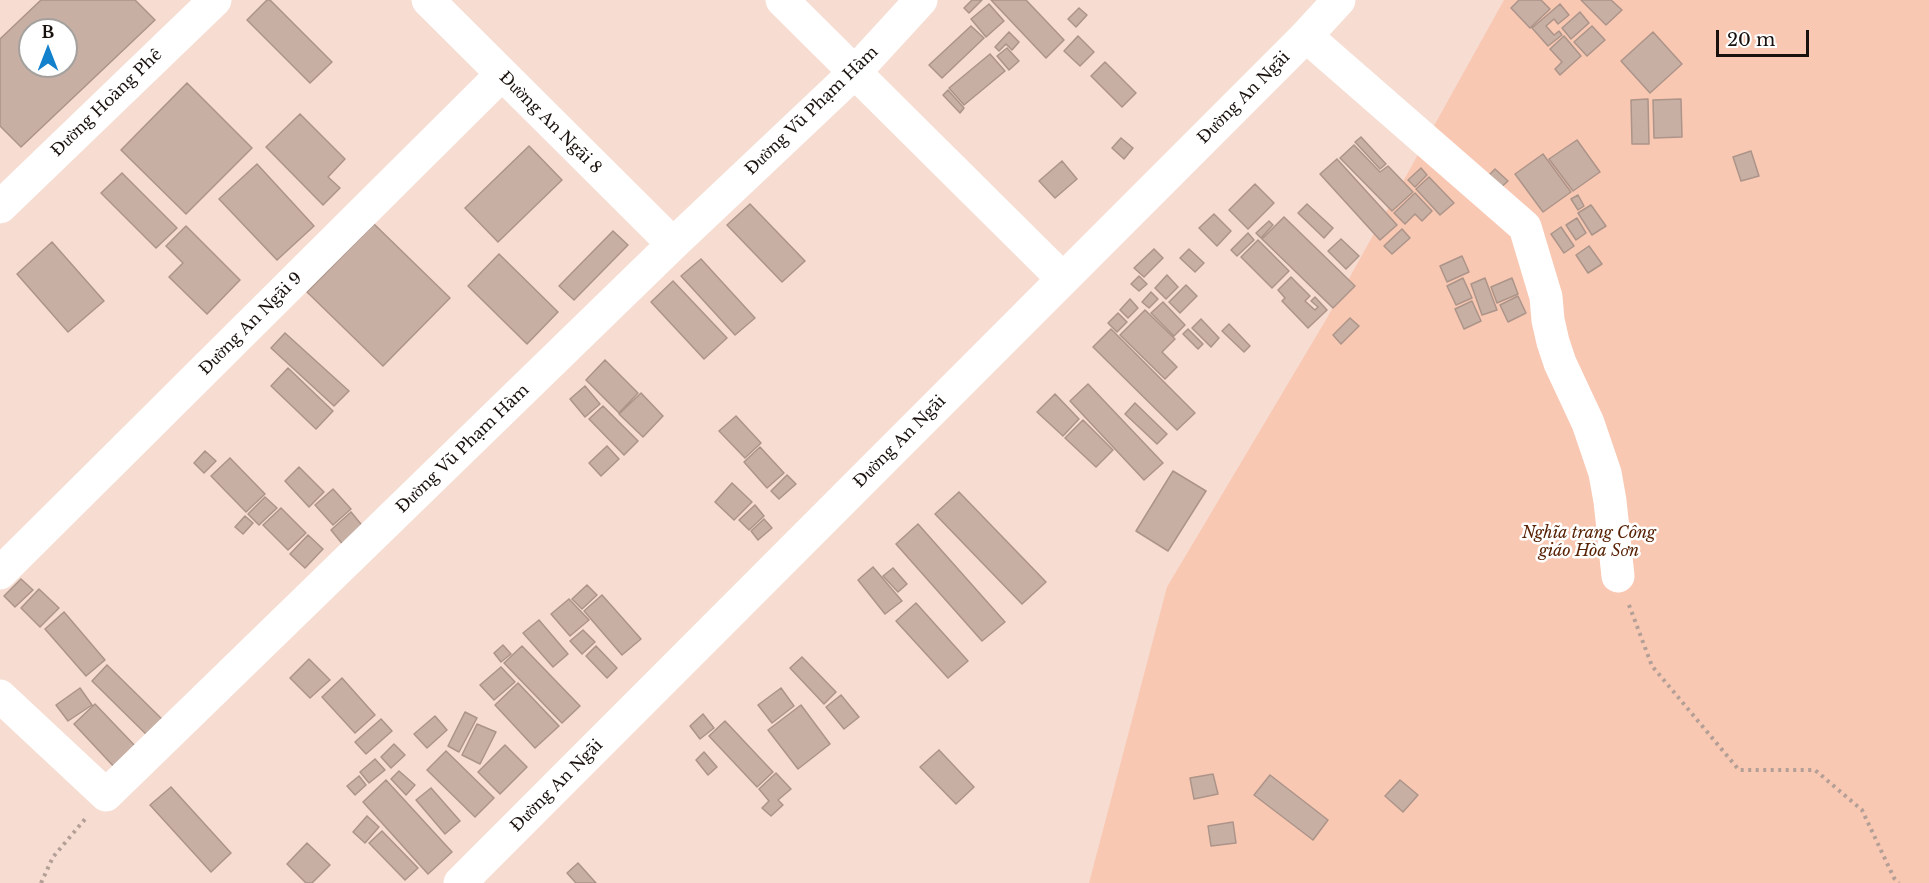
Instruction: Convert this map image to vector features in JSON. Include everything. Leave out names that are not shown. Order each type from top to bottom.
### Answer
[{"type":"street","name":"Đường Hoàng Phê","points":[[0,207],[215,0]]},
{"type":"street","name":"Đường An Ngãi 8","points":[[428,0],[673,244]]},
{"type":"street","points":[[782,0],[1063,279]]},
{"type":"street","name":"Đường Vũ Phạm Hàm","points":[[106,795],[673,244],[854,73],[921,0]]},
{"type":"street","name":"Đường An Ngãi","points":[[460,883],[1306,36],[1339,0]]},
{"type":"street","points":[[1306,36],[1525,227],[1546,297],[1553,342],[1560,363],[1588,423],[1605,473],[1618,576]]},
{"type":"street","name":"Đường An Ngãi 9","points":[[0,573],[501,75]]},
{"type":"street","points":[[0,696],[106,795]]},
{"type":"path","points":[[1618,576],[1652,666],[1739,770],[1815,770],[1862,810],[1894,878],[1899,883]]},
{"type":"path","points":[[41,883],[53,857],[106,795]]},
{"type":"green space","name":"Nghĩa trang Công giáo Hòa Sơn","points":[[1504,0],[1929,0],[1929,883],[1089,883],[1167,587],[1327,318]]},
{"type":"building","points":[[41,0],[135,0],[155,20],[21,147],[0,126],[0,39],[18,22],[18,78],[78,78],[78,18],[22,18]]},
{"type":"building","points":[[267,0],[270,0],[332,62],[310,83],[247,20]]},
{"type":"building","points":[[972,0],[982,0],[969,13],[964,8]]},
{"type":"building","points":[[991,0],[1026,0],[1064,40],[1046,58]]},
{"type":"building","points":[[1519,0],[1541,0],[1550,9],[1530,28],[1511,8]]},
{"type":"building","points":[[1581,0],[1611,0],[1622,10],[1606,25]]},
{"type":"building","points":[[989,4],[1004,21],[986,37],[971,19]]},
{"type":"building","points":[[1560,4],[1569,15],[1558,24],[1554,19],[1546,26],[1554,35],[1559,31],[1562,35],[1548,46],[1532,28]]},
{"type":"building","points":[[1079,8],[1087,15],[1076,27],[1068,19]]},
{"type":"building","points":[[1580,12],[1589,23],[1571,39],[1562,28]]},
{"type":"building","points":[[971,26],[984,38],[942,78],[929,65]]},
{"type":"building","points":[[1592,26],[1605,40],[1587,56],[1574,42]]},
{"type":"building","points":[[1009,32],[1019,42],[1012,50],[1006,44],[999,51],[995,47]]},
{"type":"building","points":[[1653,32],[1682,64],[1650,93],[1621,61]]},
{"type":"building","points":[[1078,36],[1094,52],[1080,66],[1064,51]]},
{"type":"building","points":[[1564,36],[1581,56],[1560,75],[1555,69],[1562,62],[1550,49]]},
{"type":"building","points":[[1007,48],[1019,61],[1009,70],[997,56]]},
{"type":"building","points":[[990,54],[1005,71],[964,105],[949,88]]},
{"type":"building","points":[[1105,62],[1136,93],[1122,107],[1091,76]]},
{"type":"building","points":[[187,83],[252,148],[186,214],[121,150]]},
{"type":"building","points":[[948,90],[964,108],[960,113],[943,95]]},
{"type":"building","points":[[1648,99],[1649,144],[1632,144],[1631,100]]},
{"type":"building","points":[[1681,99],[1682,137],[1654,138],[1653,100]]},
{"type":"building","points":[[300,114],[345,159],[328,177],[340,188],[323,205],[266,147]]},
{"type":"building","points":[[1361,137],[1386,164],[1380,169],[1355,142]]},
{"type":"building","points":[[1121,138],[1133,148],[1124,159],[1112,148]]},
{"type":"building","points":[[1577,140],[1600,172],[1573,191],[1549,159]]},
{"type":"building","points":[[1354,145],[1380,172],[1388,166],[1413,192],[1392,211],[1340,158]]},
{"type":"building","points":[[529,146],[562,180],[498,242],[465,208]]},
{"type":"building","points":[[1751,151],[1759,176],[1741,181],[1733,157]]},
{"type":"building","points":[[1543,154],[1571,192],[1543,212],[1515,174]]},
{"type":"building","points":[[1337,159],[1397,225],[1380,240],[1320,174]]},
{"type":"building","points":[[1062,161],[1077,179],[1055,198],[1039,181]]},
{"type":"building","points":[[257,164],[314,226],[277,260],[219,199]]},
{"type":"building","points":[[1421,168],[1427,175],[1415,187],[1408,180]]},
{"type":"building","points":[[1495,169],[1508,181],[1498,190],[1486,178]]},
{"type":"building","points":[[122,173],[177,228],[156,248],[101,193]]},
{"type":"building","points":[[1429,177],[1454,203],[1440,215],[1416,189]]},
{"type":"building","points":[[1255,184],[1274,203],[1248,229],[1229,210]]},
{"type":"building","points":[[1415,193],[1432,211],[1422,221],[1415,214],[1405,224],[1394,213]]},
{"type":"building","points":[[1578,195],[1584,206],[1578,210],[1571,199]]},
{"type":"building","points":[[750,204],[805,261],[782,282],[727,225]]},
{"type":"building","points":[[1307,204],[1333,228],[1324,238],[1298,213]]},
{"type":"building","points":[[1591,205],[1606,226],[1592,235],[1578,213]]},
{"type":"building","points":[[1214,214],[1231,231],[1217,246],[1199,228]]},
{"type":"building","points":[[1284,217],[1355,286],[1333,308],[1262,239]]},
{"type":"building","points":[[1577,218],[1586,233],[1576,240],[1566,225]]},
{"type":"building","points":[[1269,221],[1273,225],[1261,238],[1256,233]]},
{"type":"building","points":[[374,224],[450,298],[383,366],[307,292]]},
{"type":"building","points":[[186,226],[240,280],[207,314],[169,277],[183,263],[166,246]]},
{"type":"building","points":[[1561,227],[1574,246],[1564,253],[1551,234]]},
{"type":"building","points":[[1402,229],[1410,238],[1392,254],[1384,246]]},
{"type":"building","points":[[613,231],[628,245],[574,300],[559,286]]},
{"type":"building","points":[[1248,233],[1254,240],[1237,256],[1231,250]]},
{"type":"building","points":[[1341,239],[1359,256],[1346,269],[1328,251]]},
{"type":"building","points":[[1258,240],[1289,271],[1272,288],[1241,257]]},
{"type":"building","points":[[52,242],[104,301],[68,332],[17,274]]},
{"type":"building","points":[[1589,246],[1602,264],[1588,273],[1576,255]]},
{"type":"building","points":[[1154,249],[1163,258],[1144,277],[1134,268]]},
{"type":"building","points":[[1189,249],[1204,263],[1195,272],[1180,258]]},
{"type":"building","points":[[499,254],[558,312],[527,344],[468,286]]},
{"type":"building","points":[[1462,256],[1469,272],[1447,282],[1440,266]]},
{"type":"building","points":[[701,259],[755,318],[735,335],[681,276]]},
{"type":"building","points":[[1167,275],[1178,287],[1166,299],[1155,288]]},
{"type":"building","points":[[1139,276],[1147,284],[1139,291],[1131,284]]},
{"type":"building","points":[[1291,277],[1310,296],[1305,301],[1315,310],[1318,307],[1311,301],[1315,297],[1327,310],[1308,328],[1282,301],[1285,298],[1278,290]]},
{"type":"building","points":[[1463,278],[1472,298],[1456,305],[1447,286]]},
{"type":"building","points":[[1485,278],[1497,310],[1482,315],[1471,284]]},
{"type":"building","points":[[1512,278],[1518,294],[1497,303],[1491,287]]},
{"type":"building","points":[[673,281],[727,338],[704,359],[651,302]]},
{"type":"building","points":[[1186,285],[1197,296],[1180,313],[1169,302]]},
{"type":"building","points":[[1151,292],[1158,299],[1149,308],[1142,302]]},
{"type":"building","points":[[1518,296],[1526,313],[1508,322],[1500,305]]},
{"type":"building","points":[[1130,299],[1138,308],[1128,318],[1120,310]]},
{"type":"building","points":[[1472,301],[1481,321],[1464,329],[1455,309]]},
{"type":"building","points":[[1163,302],[1185,325],[1174,336],[1151,313]]},
{"type":"building","points":[[1145,310],[1175,339],[1162,352],[1177,367],[1165,379],[1120,335]]},
{"type":"building","points":[[1118,313],[1127,322],[1117,332],[1108,323]]},
{"type":"building","points":[[1350,318],[1359,326],[1341,344],[1333,335]]},
{"type":"building","points":[[1201,319],[1219,338],[1211,347],[1192,328]]},
{"type":"building","points":[[1229,324],[1250,346],[1244,352],[1222,331]]},
{"type":"building","points":[[1111,329],[1195,413],[1177,430],[1093,347]]},
{"type":"building","points":[[1188,329],[1203,344],[1198,349],[1183,334]]},
{"type":"building","points":[[285,333],[349,391],[334,406],[271,348]]},
{"type":"building","points":[[605,360],[638,393],[619,413],[586,380]]},
{"type":"building","points":[[288,368],[333,411],[316,429],[271,386]]},
{"type":"building","points":[[1088,384],[1163,463],[1144,480],[1070,401]]},
{"type":"building","points":[[585,386],[600,404],[585,417],[570,399]]},
{"type":"building","points":[[641,393],[663,416],[643,437],[619,414]]},
{"type":"building","points":[[1055,394],[1079,419],[1063,436],[1037,412]]},
{"type":"building","points":[[1135,403],[1167,434],[1157,444],[1125,414]]},
{"type":"building","points":[[603,406],[638,441],[624,455],[589,419]]},
{"type":"building","points":[[736,416],[761,443],[745,458],[719,431]]},
{"type":"building","points":[[1083,420],[1113,450],[1096,467],[1065,438]]},
{"type":"building","points":[[607,446],[619,459],[601,476],[589,463]]},
{"type":"building","points":[[760,447],[784,473],[767,488],[744,462]]},
{"type":"building","points":[[205,451],[216,461],[204,473],[194,463]]},
{"type":"building","points":[[230,458],[265,494],[246,512],[211,476]]},
{"type":"building","points":[[299,467],[324,492],[309,507],[285,481]]},
{"type":"building","points":[[1173,471],[1206,491],[1168,551],[1136,531]]},
{"type":"building","points":[[787,475],[796,484],[779,499],[771,491]]},
{"type":"building","points":[[732,483],[752,502],[734,520],[715,502]]},
{"type":"building","points":[[333,489],[351,509],[333,525],[315,505]]},
{"type":"building","points":[[959,492],[1046,582],[1022,604],[935,514]]},
{"type":"building","points":[[265,497],[277,508],[259,525],[248,514]]},
{"type":"building","points":[[755,505],[764,516],[749,530],[739,520]]},
{"type":"building","points":[[281,508],[306,533],[288,550],[263,525]]},
{"type":"building","points":[[351,512],[370,535],[349,552],[331,530]]},
{"type":"building","points":[[245,516],[253,523],[243,534],[235,527]]},
{"type":"building","points":[[764,519],[772,528],[758,540],[751,531]]},
{"type":"building","points":[[918,524],[1005,622],[982,641],[896,544]]},
{"type":"building","points":[[308,535],[323,549],[305,568],[290,554]]},
{"type":"building","points":[[873,567],[902,601],[885,614],[858,580]]},
{"type":"building","points":[[893,568],[907,584],[898,592],[883,576]]},
{"type":"building","points":[[21,579],[33,590],[15,607],[4,596]]},
{"type":"building","points":[[587,585],[597,595],[582,609],[572,599]]},
{"type":"building","points":[[39,589],[59,608],[40,627],[21,608]]},
{"type":"building","points":[[602,595],[641,639],[622,655],[584,611]]},
{"type":"building","points":[[569,599],[589,620],[570,636],[551,614]]},
{"type":"building","points":[[916,603],[968,661],[948,678],[896,621]]},
{"type":"building","points":[[64,612],[105,660],[86,676],[45,629]]},
{"type":"building","points":[[539,620],[568,654],[553,667],[523,633]]},
{"type":"building","points":[[583,630],[595,642],[582,654],[570,641]]},
{"type":"building","points":[[503,645],[511,654],[501,662],[494,653]]},
{"type":"building","points":[[522,646],[580,706],[562,723],[504,663]]},
{"type":"building","points":[[596,646],[617,668],[607,678],[586,656]]},
{"type":"building","points":[[802,657],[836,692],[824,704],[790,668]]},
{"type":"building","points":[[309,659],[330,680],[310,698],[290,678]]},
{"type":"building","points":[[107,665],[169,726],[153,741],[92,681]]},
{"type":"building","points":[[501,667],[515,682],[494,700],[480,685]]},
{"type":"building","points":[[342,678],[375,715],[355,733],[322,697]]},
{"type":"building","points":[[518,683],[559,726],[535,748],[495,705]]},
{"type":"building","points":[[80,688],[92,705],[68,721],[56,705]]},
{"type":"building","points":[[781,688],[794,706],[772,723],[758,705]]},
{"type":"building","points":[[841,695],[859,717],[844,729],[826,707]]},
{"type":"building","points":[[95,704],[138,749],[117,770],[74,724]]},
{"type":"building","points":[[801,705],[830,744],[798,769],[768,730]]},
{"type":"building","points":[[465,712],[477,718],[459,752],[448,746]]},
{"type":"building","points":[[703,714],[714,728],[700,739],[690,726]]},
{"type":"building","points":[[435,716],[447,730],[427,748],[414,734]]},
{"type":"building","points":[[381,719],[392,731],[366,754],[355,742]]},
{"type":"building","points":[[725,721],[773,772],[757,787],[709,736]]},
{"type":"building","points":[[477,724],[496,732],[480,764],[462,755]]},
{"type":"building","points":[[394,744],[405,755],[391,768],[381,757]]},
{"type":"building","points":[[505,745],[527,767],[500,794],[478,772]]},
{"type":"building","points":[[939,750],[974,787],[956,804],[920,767]]},
{"type":"building","points":[[446,751],[494,798],[475,817],[427,770]]},
{"type":"building","points":[[704,752],[717,767],[708,775],[696,760]]},
{"type":"building","points":[[375,759],[385,770],[369,783],[360,772]]},
{"type":"building","points":[[399,771],[415,785],[406,795],[391,779]]},
{"type":"building","points":[[776,773],[791,789],[778,800],[783,805],[771,816],[762,808],[769,801],[759,789]]},
{"type":"building","points":[[1213,774],[1218,794],[1194,799],[1190,778]]},
{"type":"building","points":[[1270,775],[1328,820],[1313,840],[1254,795]]},
{"type":"building","points":[[359,776],[366,785],[355,795],[347,786]]},
{"type":"building","points":[[386,780],[452,852],[428,874],[363,802]]},
{"type":"building","points":[[1400,780],[1418,795],[1403,812],[1385,796]]},
{"type":"building","points":[[171,787],[231,853],[211,872],[150,805]]},
{"type":"building","points":[[431,788],[460,821],[445,834],[416,800]]},
{"type":"building","points":[[367,816],[379,827],[365,843],[353,832]]},
{"type":"building","points":[[1233,822],[1236,843],[1211,846],[1208,826]]},
{"type":"building","points":[[382,831],[418,868],[405,880],[369,843]]},
{"type":"building","points":[[307,843],[330,865],[312,883],[306,883],[287,864]]},
{"type":"building","points":[[578,863],[596,883],[576,883],[567,873]]}]
